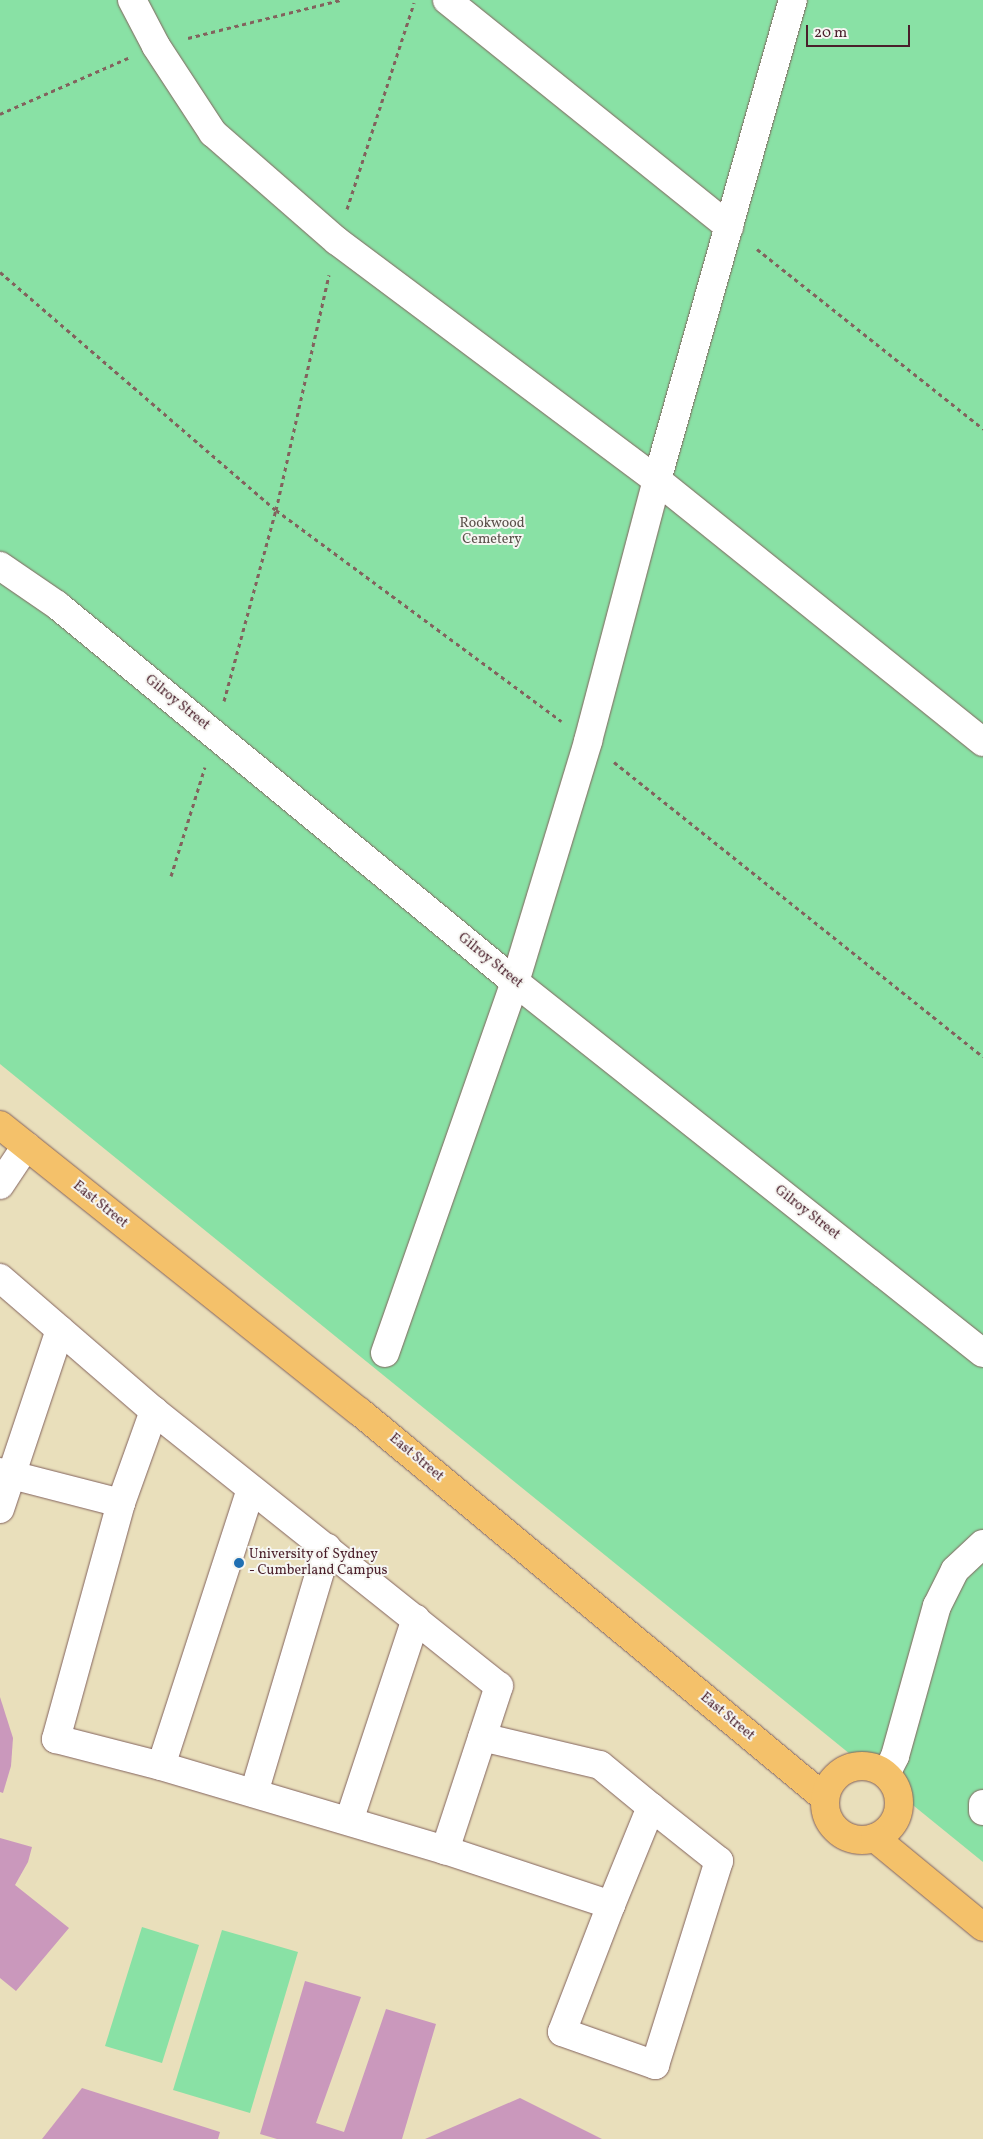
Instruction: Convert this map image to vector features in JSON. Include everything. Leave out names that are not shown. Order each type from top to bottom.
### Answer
[{"type":"main road","name":"East Street","points":[[0,1126],[360,1412],[825,1798]]},
{"type":"main road","points":[[866,1766],[886,1774],[898,1793],[898,1816],[893,1825],[874,1838],[850,1838],[838,1832],[828,1816],[825,1798],[835,1778],[854,1767],[866,1766]]},
{"type":"main road","points":[[874,1838],[983,1927]]},
{"type":"street","points":[[132,0],[156,46],[213,133],[337,241],[657,480],[983,742]]},
{"type":"street","points":[[447,0],[729,227]]},
{"type":"street","points":[[385,1352],[515,982],[588,742],[657,480],[794,0]]},
{"type":"street","name":"Gilroy Street","points":[[0,566],[57,604],[515,982],[983,1353]]},
{"type":"street","points":[[0,1185],[26,1146]]},
{"type":"street","points":[[0,1278],[154,1411],[499,1686],[445,1850]]},
{"type":"street","points":[[0,1509],[4,1473],[60,1330]]},
{"type":"street","points":[[154,1411],[121,1503],[56,1739],[161,1766],[349,1821],[445,1850],[611,1905]]},
{"type":"street","points":[[4,1473],[121,1503]]},
{"type":"street","points":[[161,1766],[251,1488]]},
{"type":"street","points":[[886,1774],[895,1756],[937,1606],[955,1570],[983,1544]]},
{"type":"street","points":[[254,1793],[327,1548]]},
{"type":"street","points":[[349,1821],[416,1619]]},
{"type":"street","points":[[482,1737],[600,1765],[651,1806],[719,1861],[656,2065],[562,2032],[651,1806]]},
{"type":"street","points":[[983,1804],[983,1811]]},
{"type":"path","points":[[171,876],[215,734],[276,510],[337,241],[415,0]]},
{"type":"path","points":[[729,227],[983,429]]},
{"type":"path","points":[[0,272],[276,510],[588,742],[983,1057]]},
{"type":"green space","name":"Rookwood Cemetery","points":[[0,0],[983,0],[983,1862],[0,1064]]},
{"type":"green space","points":[[142,1927],[199,1945],[162,2063],[105,2046]]},
{"type":"green space","points":[[222,1930],[298,1952],[250,2113],[173,2090]]},
{"type":"building","points":[[0,1697],[13,1738],[11,1766],[3,1793],[0,1792]]},
{"type":"building","points":[[0,1838],[32,1847],[28,1862],[15,1885],[69,1928],[16,1991],[0,1978]]},
{"type":"building","points":[[305,1981],[361,1997],[316,2123],[344,2132],[386,2009],[436,2024],[402,2139],[277,2139],[260,2134]]},
{"type":"building","points":[[82,2088],[220,2132],[218,2139],[42,2139]]},
{"type":"building","points":[[520,2098],[602,2139],[425,2139]]},
{"type":"place","name":"University of Sydney - Cumberland Campus","points":[[239,1563]]}]
